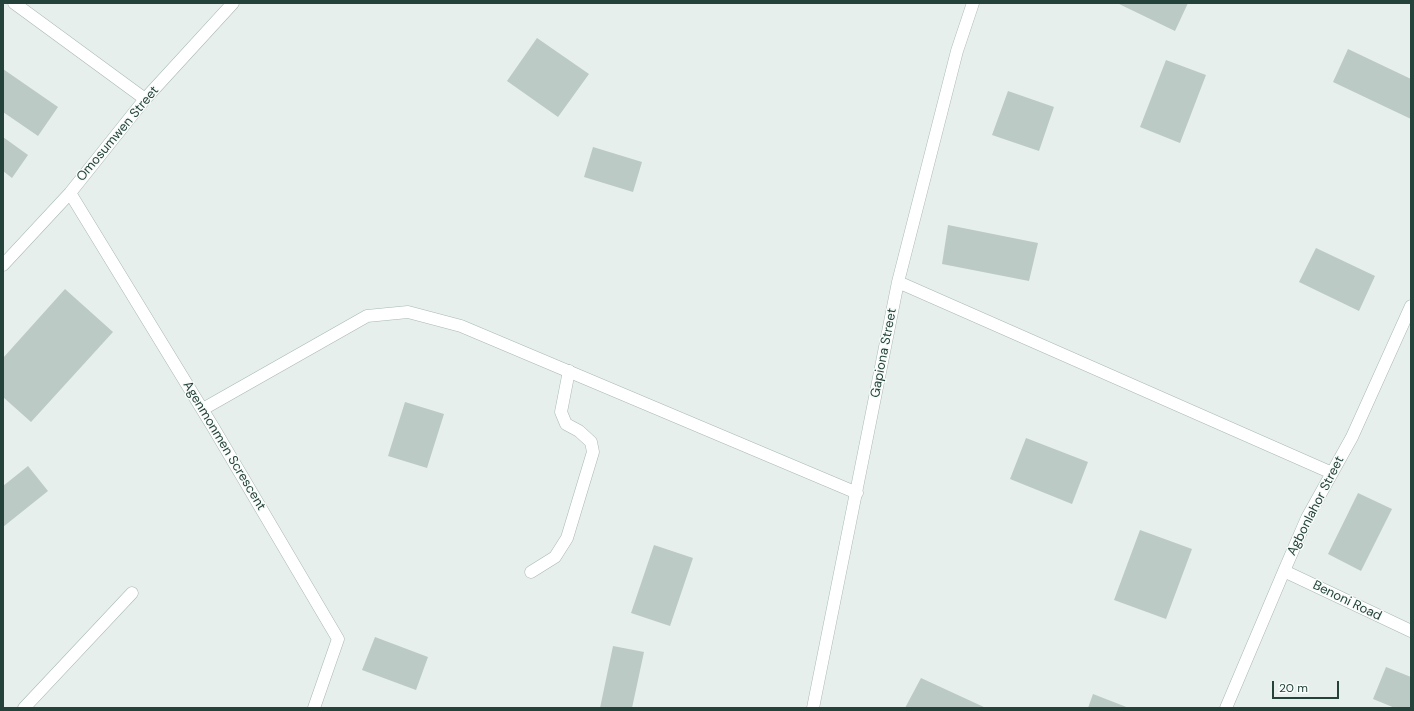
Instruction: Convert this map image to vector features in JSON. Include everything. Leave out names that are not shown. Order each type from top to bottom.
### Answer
[{"type":"street","points":[[14,3],[145,99]]},
{"type":"street","name":"Omosumwen Street","points":[[3,265],[70,192],[145,99],[233,3]]},
{"type":"street","name":"Gapiona Street","points":[[813,708],[898,282],[957,52],[973,3]]},
{"type":"street","name":"Agenmonmen Screscent","points":[[70,192],[203,409],[338,639],[314,708]]},
{"type":"street","points":[[898,282],[1332,473]]},
{"type":"street","name":"Agbonlahor Street","points":[[1226,708],[1308,518],[1352,437],[1411,306]]},
{"type":"street","points":[[203,409],[367,316],[408,312],[461,326],[857,493]]},
{"type":"street","points":[[531,572],[555,557],[567,538],[593,452],[591,442],[579,431],[566,424],[561,412],[569,371]]},
{"type":"street","name":"Benoni Road","points":[[1284,571],[1411,631]]},
{"type":"street","points":[[24,708],[132,593]]},
{"type":"building","points":[[1117,3],[1188,3],[1175,31]]},
{"type":"building","points":[[537,38],[589,74],[558,117],[507,81]]},
{"type":"building","points":[[1348,49],[1411,79],[1411,119],[1333,82]]},
{"type":"building","points":[[1166,60],[1206,75],[1180,143],[1140,127]]},
{"type":"building","points":[[3,69],[58,107],[38,136],[3,112]]},
{"type":"building","points":[[1008,91],[1054,107],[1039,151],[992,135]]},
{"type":"building","points":[[3,137],[28,155],[12,178],[3,171]]},
{"type":"building","points":[[593,147],[642,162],[633,192],[584,177]]},
{"type":"building","points":[[948,225],[1038,243],[1029,281],[942,264]]},
{"type":"building","points":[[1316,248],[1375,276],[1359,311],[1299,282]]},
{"type":"building","points":[[65,289],[113,332],[31,422],[3,397],[3,358]]},
{"type":"building","points":[[405,402],[444,414],[427,468],[388,456]]},
{"type":"building","points":[[1026,438],[1088,462],[1072,504],[1010,479]]},
{"type":"building","points":[[28,466],[48,491],[3,527],[3,486]]},
{"type":"building","points":[[1358,493],[1392,509],[1361,571],[1328,554]]},
{"type":"building","points":[[1140,530],[1192,549],[1166,619],[1114,600]]},
{"type":"building","points":[[654,545],[693,558],[670,626],[631,613]]},
{"type":"building","points":[[375,637],[428,657],[416,690],[362,670]]},
{"type":"building","points":[[613,646],[644,652],[632,708],[600,708]]},
{"type":"building","points":[[1386,667],[1411,677],[1411,708],[1395,708],[1373,699]]},
{"type":"building","points":[[921,678],[986,708],[905,708]]},
{"type":"building","points":[[1093,694],[1129,708],[1088,708]]}]
